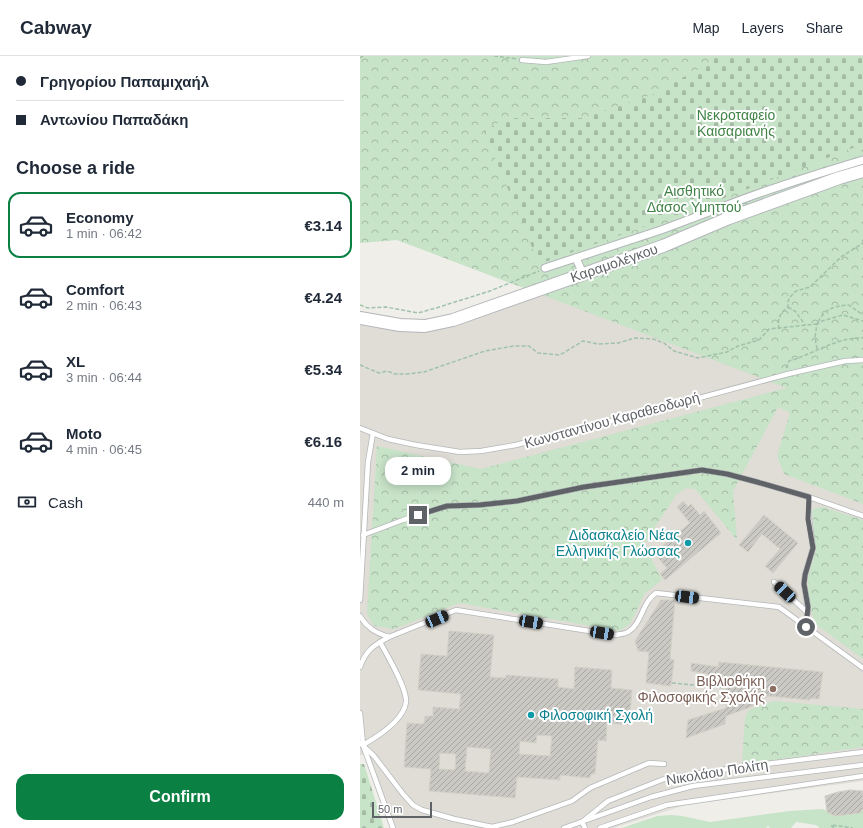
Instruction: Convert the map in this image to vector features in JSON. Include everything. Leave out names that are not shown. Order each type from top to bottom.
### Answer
[{"type":"main road","name":"Καραμολέγκου","points":[[360,318],[400,325],[425,326],[453,320],[663,246],[730,218],[839,178],[863,171]]},
{"type":"street","points":[[545,268],[661,230],[787,184],[863,160]]},
{"type":"street","points":[[725,206],[730,218]]},
{"type":"street","points":[[576,258],[583,274]]},
{"type":"lane","points":[[522,60],[546,62],[588,56]]},
{"type":"lane","name":"Κωνσταντίνου Καραθεοδωρή","points":[[360,428],[388,439],[444,450],[470,452],[481,451],[516,445],[551,435],[625,418],[788,374],[845,361],[863,360]]},
{"type":"lane","points":[[360,600],[368,462],[373,433]]},
{"type":"lane","points":[[363,536],[403,520],[447,506],[479,505],[517,501],[584,487],[702,470],[727,474],[757,482],[809,497],[863,516]]},
{"type":"lane","points":[[806,627],[808,607],[804,584],[805,575],[813,548],[808,519],[809,497]]},
{"type":"lane","points":[[774,582],[808,613]]},
{"type":"lane","points":[[360,667],[363,658],[372,647],[380,642],[456,610],[615,635],[628,632],[635,625],[650,597],[656,593],[779,607],[863,668]]},
{"type":"lane","points":[[360,616],[364,624],[372,630],[389,637]]},
{"type":"lane","points":[[361,744],[377,737],[391,725],[402,712],[406,702],[404,689],[380,642]]},
{"type":"lane","points":[[360,713],[361,744],[393,828]]},
{"type":"lane","points":[[361,744],[374,756],[413,805],[422,810],[454,819],[492,827],[513,822],[572,801],[590,788],[649,763],[664,764]]},
{"type":"lane","name":"Νικολάου Πολίτη","points":[[582,822],[608,801],[664,779],[741,767],[863,752]]},
{"type":"lane","points":[[564,828],[651,797],[693,786],[863,765]]},
{"type":"lane","points":[[600,828],[667,805],[863,776]]},
{"type":"lane","points":[[582,822],[585,828]]},
{"type":"path","points":[[495,56],[522,60]]},
{"type":"path","points":[[788,307],[788,301],[796,291],[810,287],[842,257],[863,243]]},
{"type":"path","points":[[360,304],[368,308],[386,307],[418,313],[490,290],[545,268]]},
{"type":"path","points":[[817,349],[815,337],[817,324],[821,315],[838,306],[849,305],[863,315]]},
{"type":"path","points":[[788,307],[796,312],[805,325]]},
{"type":"path","points":[[779,329],[779,317],[788,307]]},
{"type":"path","points":[[360,365],[379,373],[387,371],[395,374],[407,374],[424,372],[485,351],[514,346],[529,346],[538,352],[560,354],[583,341],[598,344],[618,343],[634,338],[653,339],[664,343],[674,351],[698,358],[728,352],[738,346],[759,340],[769,329],[817,324],[843,315],[863,321]]},
{"type":"path","points":[[788,374],[786,368],[789,360],[806,355],[839,340],[863,338]]},
{"type":"path","points":[[672,683],[726,688]]},
{"type":"path","points":[[672,700],[726,702]]},
{"type":"path","points":[[834,828],[831,825],[853,828]]},
{"type":"shaded area","points":[[863,181],[863,781],[685,805],[613,828],[390,828],[367,755],[360,755],[360,321],[428,329]]},
{"type":"green space","name":"Αισθητικό Δάσος Υμηττού","points":[[360,56],[741,56],[863,120],[863,504],[784,474],[777,456],[790,413],[778,407],[733,491],[737,540],[695,489],[686,488],[676,495],[644,544],[662,580],[645,593],[630,624],[619,631],[459,603],[394,629],[374,626],[367,614],[377,446],[481,469],[787,388],[397,240],[360,243]]},
{"type":"green space","name":"Νεκροταφείο Καισαριανής","points":[[718,56],[863,56],[863,144],[719,200],[539,264],[484,131],[507,118],[582,118],[652,95],[694,72]]},
{"type":"green space","points":[[822,507],[863,520],[863,659],[814,623],[808,593],[808,577],[816,550],[812,513],[813,509]]},
{"type":"green space","points":[[774,701],[863,709],[863,747],[742,765],[745,717],[749,710]]},
{"type":"green space","points":[[360,764],[364,764],[384,828],[360,828]]},
{"type":"green space","points":[[823,809],[835,816],[860,813],[863,809],[863,828],[820,828],[816,825],[796,822],[791,828],[770,828],[768,826],[766,828],[622,828],[657,816],[682,816],[710,822],[790,811]]},
{"type":"building","name":"Διδασκαλείο Νέας Ελληνικής Γλώσσας","points":[[683,501],[688,507],[691,504],[700,515],[704,511],[721,533],[665,580],[660,574],[667,568],[654,553],[690,523],[677,507]]},
{"type":"building","points":[[764,515],[798,543],[773,573],[765,566],[780,549],[762,534],[748,552],[739,545]]},
{"type":"building","points":[[661,600],[675,600],[670,659],[674,660],[671,686],[646,683],[649,652],[638,651],[635,641]]},
{"type":"building","name":"Φιλοσοφική Σχολή","points":[[449,631],[494,635],[490,677],[506,678],[506,675],[558,679],[558,687],[574,689],[575,667],[612,670],[611,688],[632,690],[629,725],[607,723],[606,741],[598,740],[595,774],[591,774],[590,778],[560,775],[560,780],[517,777],[515,798],[429,791],[431,769],[404,767],[407,723],[424,724],[425,716],[433,716],[433,707],[459,709],[461,694],[418,690],[421,654],[447,656]],"holes":[[[537,735],[552,736],[550,756],[519,754],[520,741],[536,743]],[[467,747],[491,749],[489,773],[465,771]],[[440,753],[456,754],[455,770],[439,769]]]},
{"type":"building","name":"Βιβλιοθήκη Φιλοσοφικής Σχολής","points":[[719,662],[823,672],[819,699],[810,698],[810,700],[769,696],[753,702],[753,706],[726,716],[725,724],[686,738],[688,720],[726,708],[726,686],[707,684],[708,674],[691,671],[691,663],[718,667]]},
{"type":"building","points":[[850,790],[863,791],[863,809],[860,813],[835,816],[827,812],[825,796]]},
{"type":"place","name":"Διδασκαλείο Νέας Ελληνικής Γλώσσας","points":[[688,543]]},
{"type":"place","name":"Βιβλιοθήκη Φιλοσοφικής Σχολής","points":[[773,689]]},
{"type":"place","name":"Φιλοσοφική Σχολή","points":[[531,715]]},
{"type":"route","points":[[418,515],[447,506],[479,505],[517,501],[584,487],[702,470],[727,474],[809,497],[808,519],[813,548],[805,575],[804,584],[808,607],[806,627]]}]
